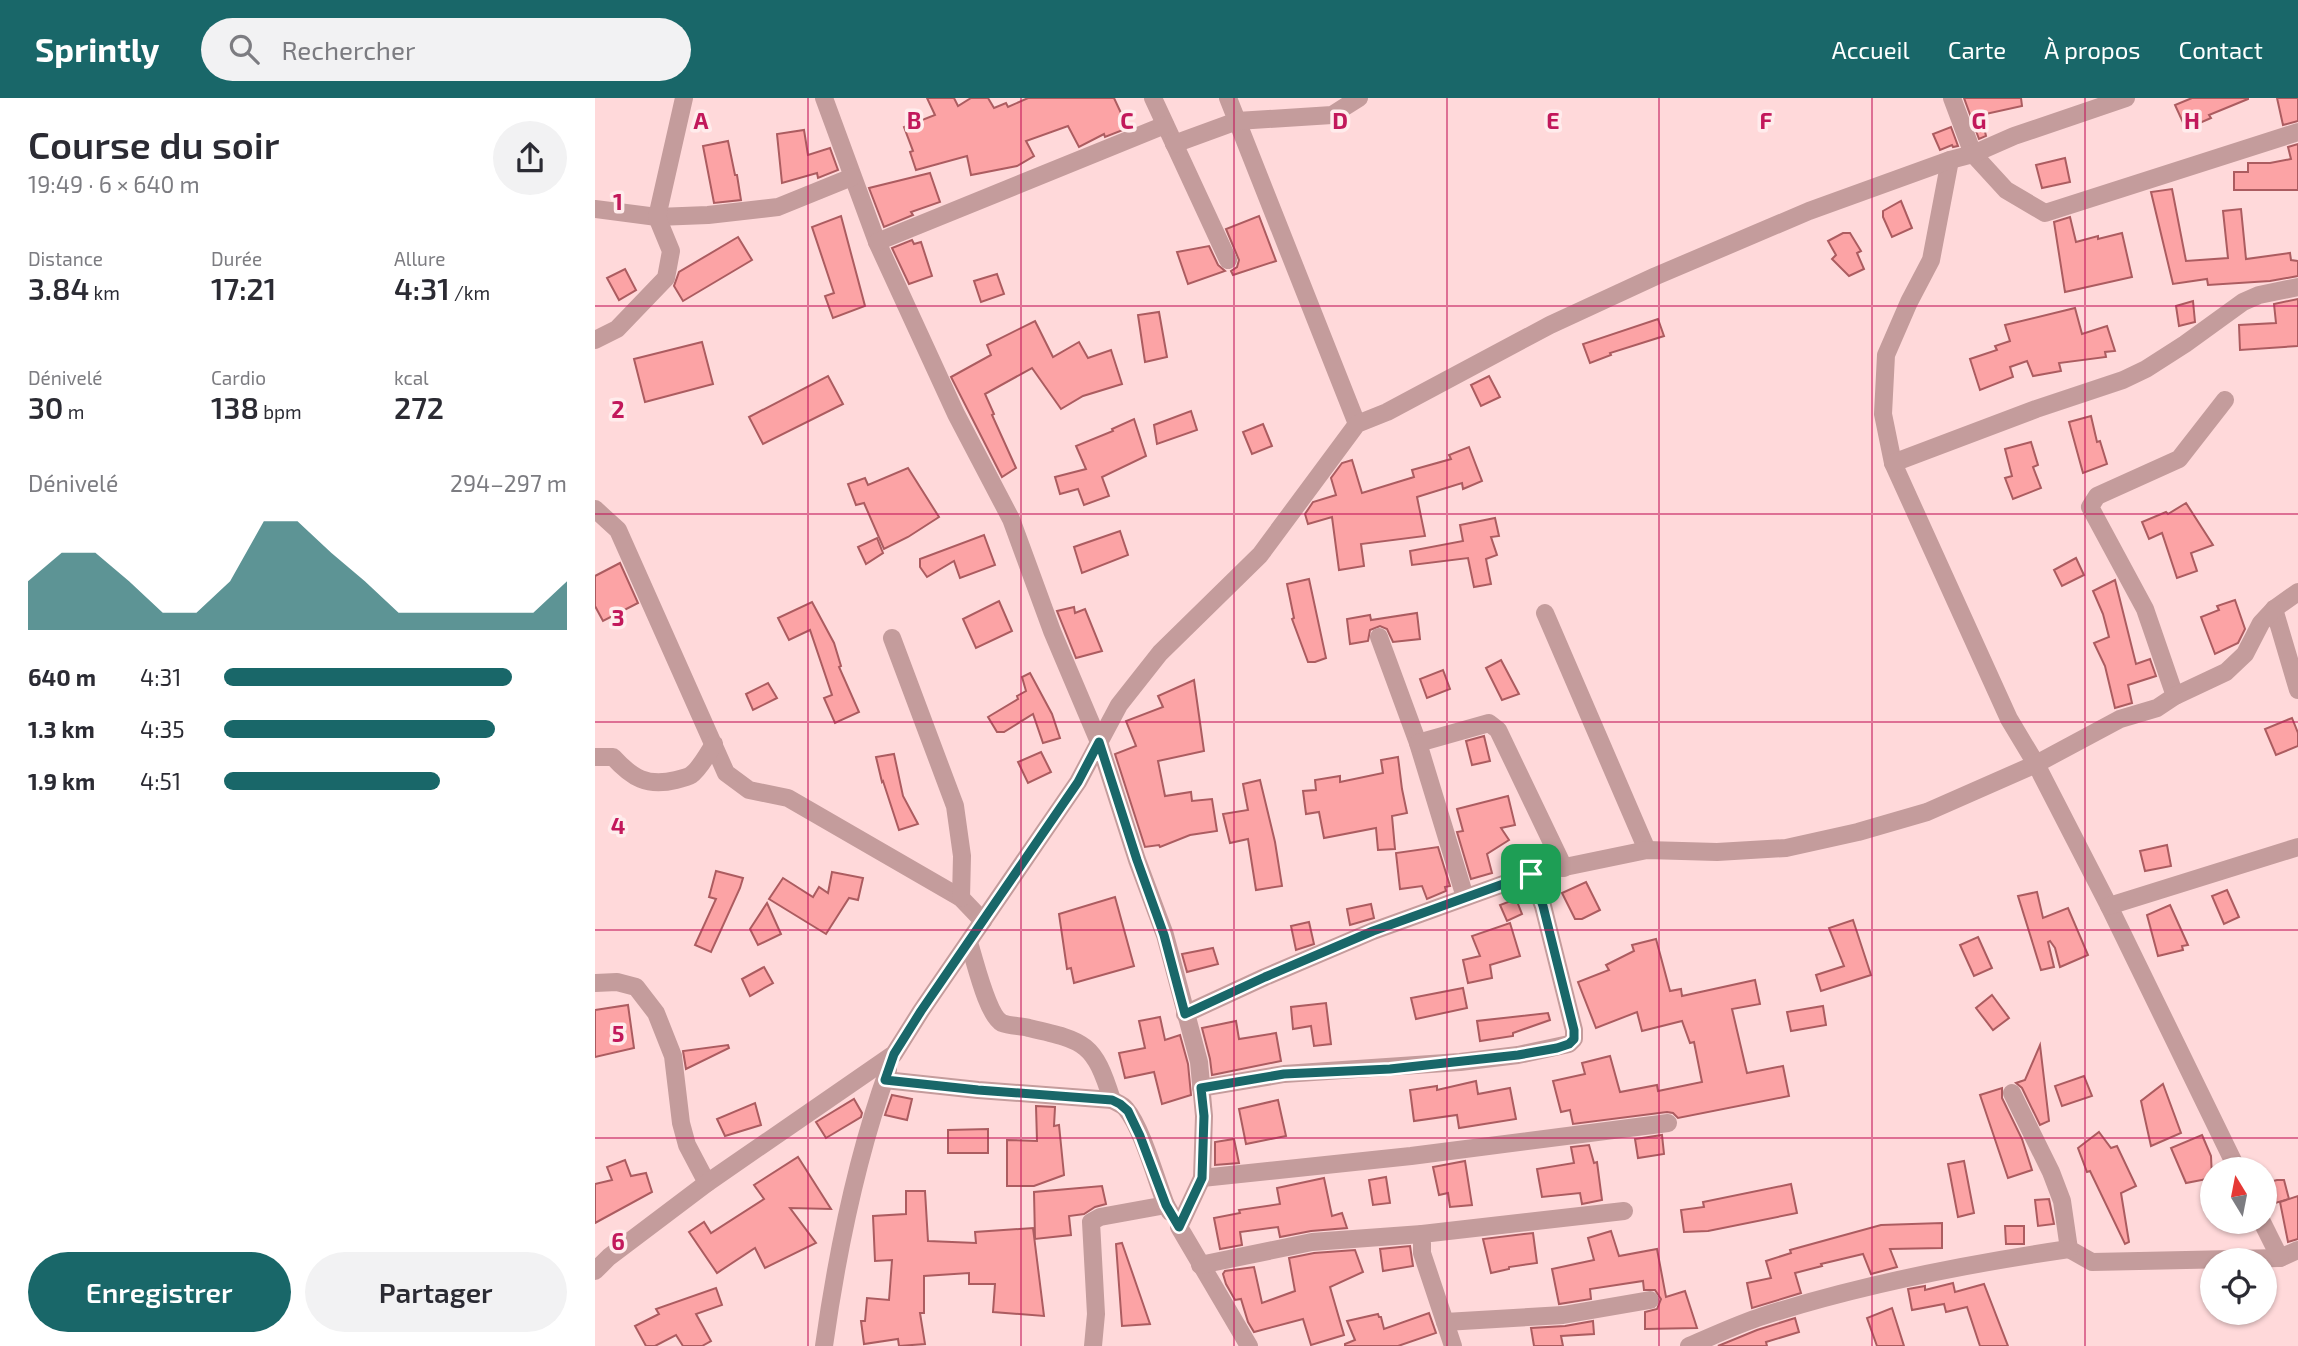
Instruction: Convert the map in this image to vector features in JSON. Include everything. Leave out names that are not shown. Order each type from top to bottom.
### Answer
[{"type":"street","points":[[595,340],[617,329],[666,278],[671,251],[657,217],[684,98]]},
{"type":"street","points":[[824,98],[877,242],[956,414],[1011,519],[1052,631],[1099,742],[1164,935],[1199,1062],[1204,1116],[1202,1178],[1179,1227]]},
{"type":"street","points":[[1153,98],[1228,260]]},
{"type":"street","points":[[1228,98],[1357,424]]},
{"type":"street","points":[[1174,144],[1237,121],[1332,115],[1359,98]]},
{"type":"street","points":[[1952,98],[1973,154],[2006,190],[2045,214],[2298,132]]},
{"type":"street","points":[[824,1346],[851,1198],[868,1132],[894,1054],[1078,782],[1119,705],[1160,653],[1260,555],[1357,424],[1387,412],[1550,325],[1656,276],[1809,211],[2126,98]]},
{"type":"street","points":[[877,242],[1165,125]]},
{"type":"street","points":[[1950,160],[1931,260],[1886,355],[1883,414],[1893,463],[2009,719],[2036,764],[2109,906],[2231,1157]]},
{"type":"street","points":[[595,209],[657,217],[708,215],[778,207],[852,177]]},
{"type":"street","points":[[1893,463],[2036,409],[2123,380],[2165,357],[2243,302],[2259,295],[2298,287]]},
{"type":"street","points":[[2175,696],[2145,609],[2090,507],[2097,496],[2179,459],[2225,400]]},
{"type":"street","points":[[595,509],[618,530],[726,773],[748,790],[788,798],[961,898],[983,921]]},
{"type":"street","points":[[1185,1014],[1373,931],[1531,874],[1647,850],[1717,852],[1786,848],[1858,832],[1927,812],[2036,764],[2120,719],[2157,708],[2226,671],[2245,654],[2261,623],[2274,609],[2298,592]]},
{"type":"street","points":[[2274,609],[2298,690]]},
{"type":"street","points":[[1545,613],[1647,850]]},
{"type":"street","points":[[1379,637],[1418,743],[1465,897]]},
{"type":"street","points":[[892,638],[955,806],[962,856],[961,898]]},
{"type":"street","points":[[1418,743],[1489,723],[1497,730],[1564,868]]},
{"type":"street","points":[[595,757],[613,757],[639,780],[673,781],[692,775],[715,744]]},
{"type":"street","points":[[2109,906],[2298,846]]},
{"type":"street","points":[[1201,1088],[1284,1074],[1460,1062],[1518,1055],[1569,1044],[1574,1039],[1574,1030],[1543,906],[1531,874]]},
{"type":"street","points":[[969,943],[992,1012],[1003,1023],[1070,1037],[1087,1049],[1101,1066],[1112,1100]]},
{"type":"street","points":[[595,982],[617,982],[635,988],[656,1013],[673,1056],[681,1123],[687,1145],[707,1183]]},
{"type":"street","points":[[595,1271],[707,1183],[894,1054]]},
{"type":"street","points":[[885,1080],[1112,1100],[1120,1104],[1128,1111],[1140,1136],[1166,1205],[1249,1346]]},
{"type":"street","points":[[2012,1093],[2051,1172],[2062,1201],[2069,1249]]},
{"type":"street","points":[[1202,1178],[1425,1154],[1668,1123]]},
{"type":"street","points":[[1093,1346],[1096,1314],[1091,1222],[1100,1217],[1166,1205]]},
{"type":"street","points":[[1201,1265],[1312,1242],[1422,1234],[1624,1211]]},
{"type":"street","points":[[1422,1234],[1423,1253],[1453,1346]]},
{"type":"street","points":[[2268,1234],[2280,1258]]},
{"type":"street","points":[[1689,1346],[1761,1317],[1837,1294],[1986,1261],[2069,1249],[2092,1262],[2280,1258],[2298,1250]]},
{"type":"street","points":[[1445,1322],[1563,1315],[1650,1300]]},
{"type":"building","points":[[927,98],[954,98],[958,106],[971,98],[988,98],[994,108],[1006,103],[1008,107],[1028,98],[1114,98],[1128,128],[1105,137],[1104,134],[1079,147],[1068,126],[1026,141],[1034,156],[1017,166],[971,175],[967,156],[916,170],[910,152],[913,151],[904,127],[935,115]]},
{"type":"building","points":[[1964,98],[2021,98],[2022,106],[1981,115],[1986,136],[1979,139]]},
{"type":"building","points":[[2192,98],[2248,99],[2209,115],[2211,118],[2186,129],[2175,105]]},
{"type":"building","points":[[2277,98],[2298,98],[2298,121],[2283,125]]},
{"type":"building","points":[[1951,127],[1958,146],[1952,145],[1940,150],[1933,134]]},
{"type":"building","points":[[804,130],[808,155],[830,148],[838,170],[818,178],[817,173],[782,183],[777,134]]},
{"type":"building","points":[[728,141],[741,200],[714,203],[703,146]]},
{"type":"building","points":[[2298,144],[2298,190],[2234,190],[2234,172],[2248,172],[2248,163],[2291,159],[2288,147]]},
{"type":"building","points":[[2065,158],[2070,182],[2042,188],[2036,165]]},
{"type":"building","points":[[930,173],[940,202],[911,212],[913,215],[884,227],[869,188]]},
{"type":"building","points":[[2172,189],[2186,261],[2228,258],[2223,211],[2241,209],[2246,259],[2290,253],[2291,260],[2298,261],[2298,276],[2270,281],[2208,285],[2207,279],[2173,284],[2151,192]]},
{"type":"building","points":[[1901,201],[1912,228],[1892,237],[1883,211]]},
{"type":"building","points":[[841,216],[865,306],[833,318],[825,296],[834,293],[812,227]]},
{"type":"building","points":[[1259,216],[1276,261],[1233,275],[1231,271],[1237,267],[1239,260],[1226,229]]},
{"type":"building","points":[[2070,217],[2076,242],[2122,233],[2132,277],[2065,292],[2054,222]]},
{"type":"building","points":[[1843,233],[1850,233],[1861,251],[1857,253],[1864,269],[1849,276],[1832,259],[1836,255],[1828,241]]},
{"type":"building","points":[[738,237],[752,260],[683,301],[674,286],[679,272]]},
{"type":"building","points":[[912,240],[914,244],[921,242],[932,276],[909,284],[892,248]]},
{"type":"building","points":[[1209,246],[1218,265],[1225,271],[1188,284],[1177,252]]},
{"type":"building","points":[[625,269],[636,290],[619,300],[607,278]]},
{"type":"building","points":[[997,274],[1004,294],[981,302],[974,281]]},
{"type":"building","points":[[2298,299],[2298,346],[2240,350],[2239,325],[2276,323],[2274,304]]},
{"type":"building","points":[[2193,301],[2195,322],[2179,326],[2176,306]]},
{"type":"building","points":[[2075,308],[2082,334],[2107,326],[2115,351],[2105,352],[2106,357],[2059,363],[2061,371],[2033,376],[2027,361],[2010,367],[2013,377],[1980,390],[1970,359],[1997,350],[1995,346],[2010,341],[2005,325]]},
{"type":"building","points":[[1159,312],[1167,357],[1145,362],[1138,315]]},
{"type":"building","points":[[1658,319],[1664,336],[1610,353],[1611,355],[1590,363],[1583,344]]},
{"type":"building","points":[[1035,321],[1053,357],[1079,342],[1088,358],[1111,350],[1122,384],[1083,396],[1061,409],[1032,368],[985,394],[1016,468],[1002,477],[951,377],[991,355],[987,345]]},
{"type":"building","points":[[702,342],[713,384],[645,402],[634,359]]},
{"type":"building","points":[[828,376],[843,404],[763,444],[749,417]]},
{"type":"building","points":[[1489,376],[1500,397],[1481,406],[1471,385]]},
{"type":"building","points":[[1191,411],[1197,430],[1157,444],[1154,425]]},
{"type":"building","points":[[2091,416],[2097,442],[2100,441],[2107,464],[2083,473],[2069,422]]},
{"type":"building","points":[[1134,419],[1146,456],[1102,477],[1109,496],[1084,505],[1078,489],[1060,494],[1055,477],[1086,469],[1076,446]]},
{"type":"building","points":[[1263,424],[1272,446],[1252,454],[1243,432]]},
{"type":"building","points":[[2031,442],[2038,465],[2033,467],[2041,488],[2013,499],[2005,478],[2012,476],[2005,449]]},
{"type":"building","points":[[1469,447],[1482,481],[1463,489],[1462,483],[1417,497],[1425,536],[1361,544],[1364,566],[1339,570],[1332,517],[1308,524],[1305,514],[1313,502],[1336,495],[1331,478],[1342,463],[1352,460],[1362,493],[1414,477],[1412,470],[1451,459],[1449,455]]},
{"type":"building","points":[[908,468],[939,517],[884,549],[864,503],[856,505],[848,484],[865,478],[868,485]]},
{"type":"building","points":[[2186,503],[2213,545],[2191,553],[2197,571],[2177,578],[2162,533],[2149,539],[2142,522],[2166,512],[2168,514]]},
{"type":"building","points":[[1495,518],[1499,536],[1491,537],[1497,555],[1486,559],[1491,584],[1474,587],[1468,558],[1412,565],[1410,551],[1463,541],[1460,525]]},
{"type":"building","points":[[1120,531],[1128,555],[1082,573],[1074,547]]},
{"type":"building","points":[[984,535],[995,565],[960,578],[954,561],[927,577],[920,567],[920,559]]},
{"type":"building","points":[[877,538],[883,553],[866,564],[858,547]]},
{"type":"building","points":[[2076,558],[2084,575],[2062,586],[2054,570]]},
{"type":"building","points":[[620,563],[638,603],[603,621],[595,606],[595,576]]},
{"type":"building","points":[[1309,579],[1326,658],[1315,662],[1308,662],[1292,619],[1294,618],[1287,584]]},
{"type":"building","points":[[2115,580],[2136,664],[2150,659],[2156,676],[2128,685],[2132,703],[2115,708],[2105,666],[2094,643],[2109,637],[2093,591]]},
{"type":"building","points":[[2235,600],[2245,629],[2238,643],[2215,654],[2201,617],[2219,610],[2217,606]]},
{"type":"building","points":[[999,601],[1012,631],[976,648],[963,619]]},
{"type":"building","points":[[812,602],[834,643],[841,666],[839,667],[859,712],[835,723],[824,698],[832,695],[810,630],[789,640],[778,618]]},
{"type":"building","points":[[1074,607],[1075,613],[1085,609],[1102,651],[1076,658],[1057,611]]},
{"type":"building","points":[[1417,613],[1420,639],[1393,642],[1387,629],[1380,626],[1370,630],[1368,641],[1350,644],[1347,619],[1370,615],[1371,620]]},
{"type":"building","points":[[1501,660],[1519,694],[1502,700],[1486,668]]},
{"type":"building","points":[[1443,670],[1450,689],[1427,698],[1420,679]]},
{"type":"building","points":[[1030,673],[1052,714],[1060,738],[1043,743],[1033,714],[1004,732],[997,732],[988,717],[1026,691],[1022,677]]},
{"type":"building","points":[[1194,680],[1204,751],[1158,761],[1165,796],[1191,792],[1192,801],[1212,799],[1217,831],[1190,835],[1160,847],[1145,847],[1115,754],[1136,746],[1126,721],[1163,707],[1158,696]]},
{"type":"building","points":[[768,683],[777,698],[753,710],[746,694]]},
{"type":"building","points":[[2292,718],[2298,733],[2298,746],[2276,755],[2265,729]]},
{"type":"building","points":[[1484,736],[1490,761],[1472,765],[1466,741]]},
{"type":"building","points":[[1041,752],[1051,772],[1028,783],[1018,762]]},
{"type":"building","points":[[894,754],[903,796],[918,824],[899,830],[876,757]]},
{"type":"building","points":[[1398,757],[1407,813],[1392,816],[1395,849],[1378,850],[1376,828],[1324,838],[1319,812],[1306,814],[1303,791],[1316,790],[1315,780],[1340,776],[1340,782],[1383,773],[1381,760]]},
{"type":"building","points":[[1260,780],[1282,886],[1256,890],[1248,839],[1230,843],[1223,814],[1248,810],[1243,784]]},
{"type":"building","points":[[1508,796],[1515,825],[1501,828],[1509,840],[1487,854],[1492,873],[1471,879],[1457,832],[1463,831],[1457,809]]},
{"type":"building","points":[[2167,845],[2171,866],[2145,871],[2140,851]]},
{"type":"building","points":[[1438,847],[1450,886],[1445,887],[1446,891],[1427,899],[1422,886],[1400,889],[1396,853]]},
{"type":"building","points":[[716,871],[743,878],[711,952],[695,945],[716,899],[709,897]]},
{"type":"building","points":[[832,872],[863,878],[858,900],[849,898],[826,934],[769,899],[783,878],[813,897],[819,887],[828,893]]},
{"type":"building","points":[[1586,882],[1600,910],[1582,919],[1575,919],[1562,893]]},
{"type":"building","points":[[2227,890],[2239,917],[2224,924],[2212,896]]},
{"type":"building","points":[[2037,892],[2043,918],[2068,908],[2088,955],[2060,967],[2055,948],[2050,941],[2048,942],[2054,967],[2041,970],[2018,896]]},
{"type":"building","points":[[1115,897],[1134,966],[1074,983],[1071,968],[1067,969],[1059,914]]},
{"type":"building","points":[[1516,899],[1522,914],[1507,921],[1500,905]]},
{"type":"building","points":[[767,903],[781,934],[758,945],[750,929]]},
{"type":"building","points":[[1371,904],[1374,918],[1350,925],[1347,909]]},
{"type":"building","points":[[2170,905],[2188,945],[2182,946],[2183,950],[2158,956],[2147,915]]},
{"type":"building","points":[[1853,920],[1871,975],[1821,991],[1816,975],[1844,966],[1829,928]]},
{"type":"building","points":[[1309,922],[1314,944],[1296,950],[1291,926]]},
{"type":"building","points":[[1510,923],[1520,956],[1490,965],[1492,978],[1468,983],[1463,960],[1480,956],[1472,936]]},
{"type":"building","points":[[1978,937],[1992,968],[1974,976],[1960,945]]},
{"type":"building","points":[[1656,939],[1670,991],[1681,989],[1682,996],[1755,980],[1760,1004],[1732,1009],[1747,1073],[1783,1066],[1789,1096],[1678,1118],[1667,1112],[1573,1124],[1570,1110],[1561,1112],[1553,1081],[1585,1074],[1582,1063],[1610,1056],[1620,1092],[1657,1085],[1658,1091],[1702,1082],[1694,1042],[1690,1043],[1682,1021],[1642,1031],[1637,1012],[1596,1028],[1578,982],[1609,970],[1606,965],[1634,951],[1632,945]]},
{"type":"building","points":[[1213,948],[1218,964],[1187,972],[1182,954]]},
{"type":"building","points":[[764,967],[773,983],[750,996],[742,979]]},
{"type":"building","points":[[1463,988],[1467,1008],[1416,1019],[1411,998]]},
{"type":"building","points":[[1992,995],[2009,1018],[1993,1030],[1976,1008]]},
{"type":"building","points":[[1326,1003],[1331,1044],[1314,1046],[1311,1026],[1293,1029],[1291,1007]]},
{"type":"building","points":[[628,1005],[634,1048],[595,1057],[595,1010]]},
{"type":"building","points":[[1823,1006],[1826,1025],[1791,1031],[1787,1012]]},
{"type":"building","points":[[1548,1013],[1550,1020],[1513,1033],[1513,1036],[1480,1041],[1477,1021]]},
{"type":"building","points":[[1160,1017],[1165,1040],[1180,1035],[1188,1064],[1191,1095],[1162,1104],[1154,1072],[1125,1078],[1119,1053],[1145,1048],[1139,1021]]},
{"type":"building","points":[[1236,1021],[1239,1039],[1276,1033],[1281,1061],[1212,1075],[1202,1028]]},
{"type":"building","points":[[728,1045],[729,1048],[686,1069],[683,1051]]},
{"type":"building","points":[[2040,1045],[2049,1121],[2040,1125],[2022,1088],[2016,1083],[2025,1080]]},
{"type":"building","points":[[2084,1076],[2092,1096],[2062,1106],[2055,1086]]},
{"type":"building","points":[[1476,1081],[1478,1094],[1510,1088],[1516,1119],[1459,1128],[1457,1115],[1414,1121],[1410,1090],[1437,1086],[1437,1090]]},
{"type":"building","points":[[2163,1084],[2181,1133],[2151,1146],[2141,1101]]},
{"type":"building","points":[[2002,1088],[2002,1098],[2022,1139],[2032,1170],[2008,1178],[1980,1095]]},
{"type":"building","points":[[892,1095],[912,1099],[907,1120],[885,1115]]},
{"type":"building","points":[[854,1099],[862,1113],[861,1117],[826,1138],[816,1122]]},
{"type":"building","points":[[1278,1100],[1286,1136],[1246,1144],[1239,1109]]},
{"type":"building","points":[[755,1103],[761,1125],[725,1136],[717,1119]]},
{"type":"building","points":[[1036,1106],[1055,1107],[1054,1126],[1059,1125],[1064,1175],[1034,1186],[1007,1186],[1007,1140],[1037,1141]]},
{"type":"building","points":[[988,1129],[988,1153],[948,1153],[948,1130]]},
{"type":"building","points":[[2099,1132],[2111,1148],[2117,1146],[2136,1186],[2121,1193],[2129,1242],[2125,1244],[2090,1171],[2087,1172],[2078,1148]]},
{"type":"building","points":[[1662,1135],[1664,1154],[1638,1158],[1635,1139]]},
{"type":"building","points":[[2202,1135],[2211,1157],[2200,1157],[2200,1180],[2186,1183],[2171,1148]]},
{"type":"building","points":[[1234,1139],[1239,1163],[1215,1165],[1215,1142]]},
{"type":"building","points":[[1589,1145],[1594,1163],[1597,1162],[1602,1200],[1582,1204],[1580,1193],[1542,1197],[1537,1169],[1574,1163],[1571,1147]]},
{"type":"building","points":[[798,1157],[831,1209],[790,1208],[816,1243],[765,1268],[755,1248],[717,1273],[689,1232],[704,1222],[711,1233],[764,1199],[754,1185]]},
{"type":"building","points":[[625,1160],[631,1176],[646,1173],[652,1192],[595,1223],[595,1184],[612,1180],[607,1167]]},
{"type":"building","points":[[1465,1161],[1472,1205],[1450,1207],[1448,1193],[1439,1195],[1433,1167]]},
{"type":"building","points":[[1964,1161],[1974,1213],[1958,1217],[1948,1164]]},
{"type":"building","points":[[1386,1177],[1390,1203],[1373,1205],[1369,1180]]},
{"type":"building","points":[[1324,1178],[1332,1216],[1342,1213],[1347,1228],[1280,1237],[1278,1227],[1240,1232],[1242,1245],[1220,1249],[1214,1218],[1240,1213],[1239,1210],[1280,1204],[1277,1188]]},
{"type":"building","points":[[2277,1180],[2284,1180],[2289,1199],[2277,1202]]},
{"type":"building","points":[[1791,1184],[1797,1213],[1708,1231],[1684,1232],[1681,1210],[1704,1207],[1703,1202]]},
{"type":"building","points":[[1102,1186],[1106,1204],[1084,1214],[1069,1216],[1071,1235],[1035,1239],[1034,1192]]},
{"type":"building","points":[[906,1191],[925,1191],[928,1241],[976,1243],[975,1232],[1033,1228],[1044,1316],[993,1312],[995,1284],[969,1284],[969,1273],[924,1276],[924,1313],[920,1313],[925,1344],[899,1346],[898,1339],[864,1344],[861,1321],[865,1321],[867,1298],[889,1300],[892,1260],[875,1261],[873,1216],[906,1214]]},
{"type":"building","points":[[2298,1196],[2298,1239],[2288,1242],[2280,1202]]},
{"type":"building","points":[[2049,1199],[2054,1224],[2038,1226],[2035,1200]]},
{"type":"building","points":[[1942,1223],[1942,1248],[1890,1249],[1897,1267],[1871,1274],[1863,1254],[1821,1264],[1822,1266],[1795,1273],[1801,1293],[1752,1308],[1747,1283],[1771,1278],[1766,1261],[1791,1253],[1790,1250],[1881,1225]]},
{"type":"building","points":[[2005,1226],[2024,1226],[2024,1244],[2006,1244]]},
{"type":"building","points":[[1611,1231],[1619,1256],[1657,1249],[1666,1297],[1685,1291],[1697,1328],[1645,1329],[1645,1312],[1657,1309],[1661,1299],[1655,1290],[1644,1290],[1643,1281],[1590,1289],[1591,1299],[1559,1304],[1552,1269],[1594,1260],[1588,1238]]},
{"type":"building","points":[[1533,1233],[1537,1263],[1491,1273],[1483,1239]]},
{"type":"building","points":[[1122,1243],[1150,1324],[1122,1326],[1116,1244]]},
{"type":"building","points":[[1410,1246],[1413,1266],[1383,1271],[1380,1249]]},
{"type":"building","points":[[1355,1250],[1363,1272],[1330,1287],[1344,1335],[1311,1345],[1303,1319],[1254,1332],[1241,1299],[1235,1300],[1223,1274],[1225,1271],[1254,1267],[1262,1303],[1295,1291],[1289,1258]]},
{"type":"building","points":[[1953,1283],[1955,1292],[1984,1284],[2008,1346],[1980,1346],[1967,1307],[1946,1312],[1944,1304],[1912,1310],[1908,1289],[1925,1286],[1925,1290]]},
{"type":"building","points":[[716,1288],[722,1305],[696,1314],[711,1341],[702,1346],[683,1346],[676,1335],[655,1346],[646,1346],[635,1326],[659,1314],[656,1309]]},
{"type":"building","points":[[1892,1308],[1904,1346],[1877,1346],[1867,1318]]},
{"type":"building","points":[[1429,1313],[1436,1333],[1398,1346],[1345,1346],[1355,1340],[1347,1321],[1378,1314],[1384,1329]]},
{"type":"building","points":[[1795,1318],[1799,1332],[1766,1342],[1767,1346],[1718,1346],[1757,1330]]},
{"type":"building","points":[[1593,1321],[1594,1334],[1561,1336],[1563,1346],[1534,1346],[1531,1328]]},
{"type":"route","points":[[1099,742],[1164,935],[1185,1014],[1373,931],[1531,874],[1543,906],[1574,1039],[1557,1048],[1518,1055],[1390,1069],[1284,1074],[1201,1088],[1204,1116],[1202,1178],[1179,1227],[1166,1205],[1128,1111],[1112,1100],[885,1080],[894,1054],[921,1011],[1078,782],[1099,742]]}]
